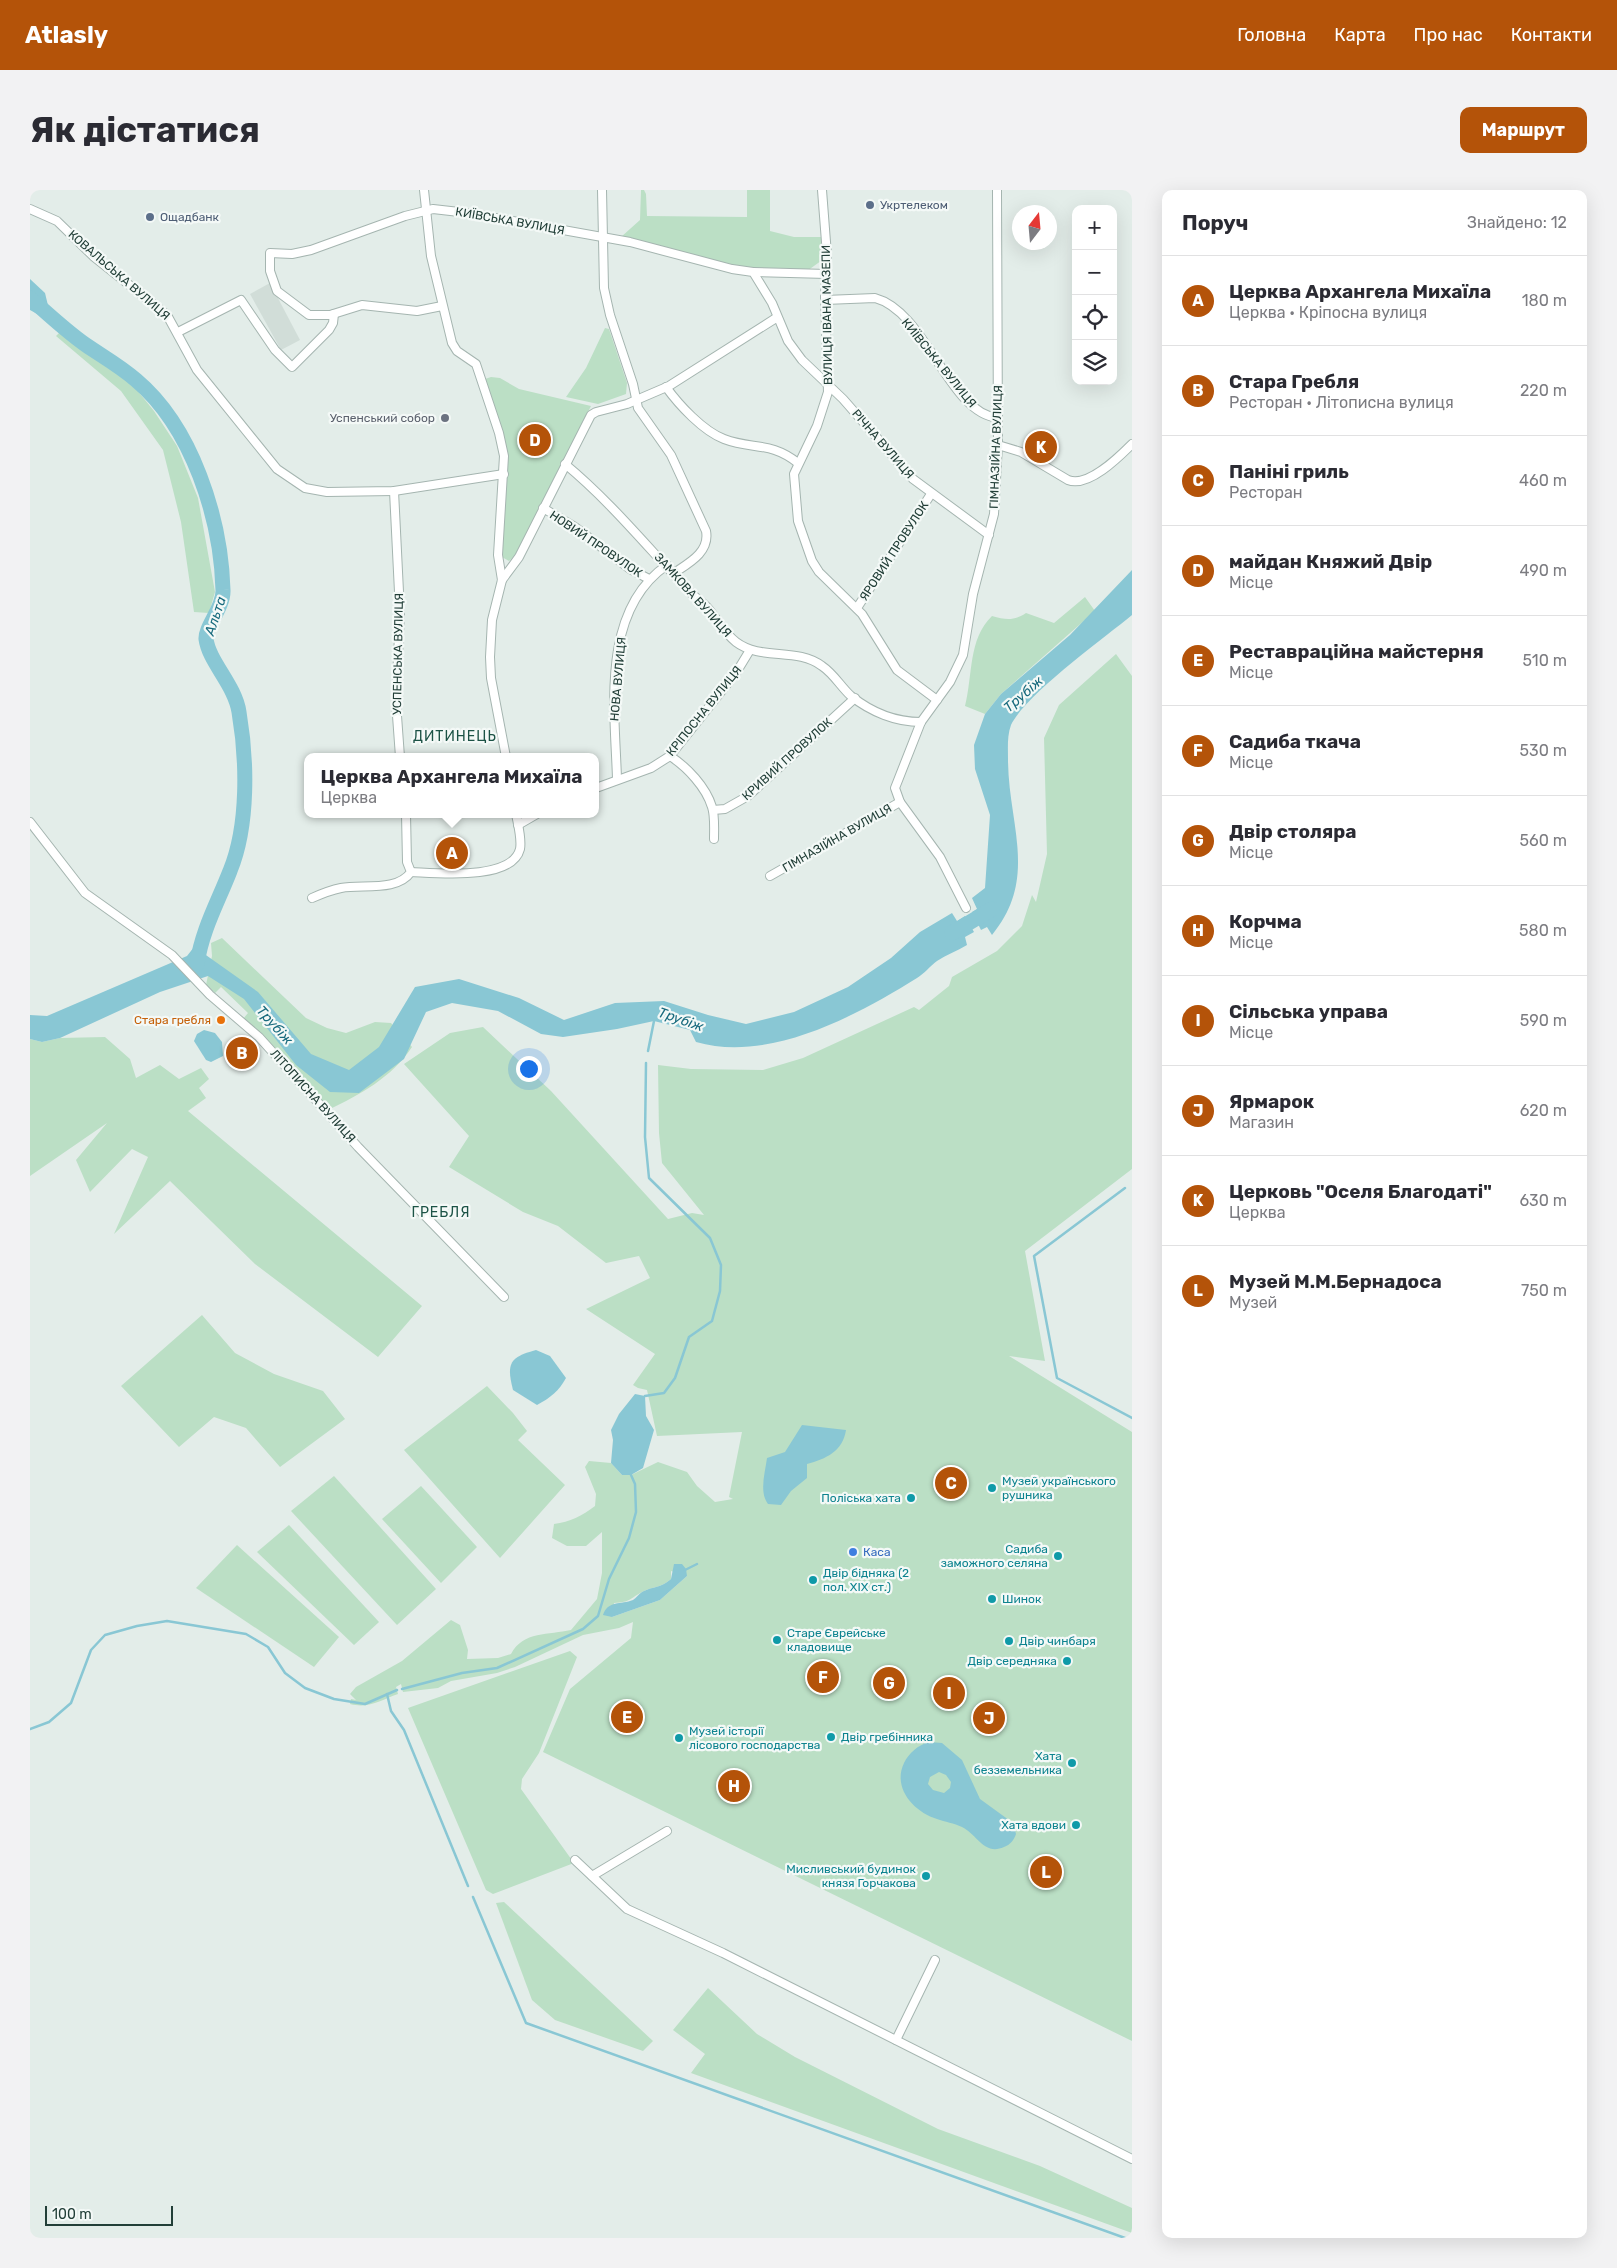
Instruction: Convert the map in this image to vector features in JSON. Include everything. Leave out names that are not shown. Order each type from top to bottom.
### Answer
[{"type":"street","points":[[424,190],[431,256],[454,348],[474,362],[499,434],[504,474],[498,555],[502,580]]},
{"type":"street","points":[[602,190],[605,296],[636,400],[642,416],[676,464],[706,531],[707,542],[701,552],[674,573]]},
{"type":"street","name":"ВУЛИЦЯ ІВАНА МАЗЕПИ","points":[[822,190],[827,274],[825,300],[829,385],[822,411],[793,477],[800,529],[812,560],[819,572],[857,608],[894,666],[937,700]]},
{"type":"street","name":"ГІМНАЗІЙНА ВУЛИЦЯ","points":[[770,876],[900,802],[895,793],[896,782],[921,722],[955,672],[964,650],[973,594],[995,510],[998,445],[997,190]]},
{"type":"street","name":"КОВАЛЬСЬКА ВУЛИЦЯ","points":[[30,209],[57,221],[93,256],[162,309],[172,320],[198,370],[272,463],[284,475],[313,491],[394,491],[504,474]]},
{"type":"street","name":"КИЇВСЬКА ВУЛИЦЯ","points":[[334,314],[309,315],[280,295],[271,278],[270,253],[292,254],[311,250],[425,210],[468,213],[641,244],[702,262],[753,272],[827,274]]},
{"type":"street","points":[[753,272],[772,303],[776,318],[794,351],[829,385]]},
{"type":"street","name":"КИЇВСЬКА ВУЛИЦЯ","points":[[825,300],[875,298],[882,301],[914,328],[972,406],[986,416],[998,418]]},
{"type":"street","points":[[178,332],[242,300],[275,350],[292,367],[329,330],[334,323],[334,314],[362,305],[417,311],[442,306]]},
{"type":"street","points":[[505,753],[492,686],[490,657],[492,620],[502,580],[518,557],[593,413],[636,400],[666,388],[776,318]]},
{"type":"street","name":"РІЧНА ВУЛИЦЯ","points":[[829,385],[906,471],[931,494],[989,534]]},
{"type":"street","points":[[666,388],[685,410],[717,436],[731,441],[774,448],[798,463]]},
{"type":"street","points":[[998,445],[1021,452],[1068,480],[1076,482],[1096,473],[1117,459],[1132,444]]},
{"type":"street","name":"ЗАМКОВА ВУЛИЦЯ","points":[[565,464],[606,501],[707,607],[730,637],[750,650],[812,660],[827,670],[855,698],[894,720],[921,722]]},
{"type":"street","name":"УСПЕНСЬКА ВУЛИЦЯ","points":[[394,491],[400,612],[396,708],[400,753]]},
{"type":"street","name":"ЯРОВИЙ ПРОВУЛОК","points":[[857,608],[931,494]]},
{"type":"street","name":"НОВИЙ ПРОВУЛОК","points":[[543,508],[588,536],[630,569],[649,579]]},
{"type":"street","name":"НОВА ВУЛИЦЯ","points":[[617,779],[613,712],[620,639],[634,602],[649,579],[667,565]]},
{"type":"street","name":"КРІПОСНА ВУЛИЦЯ","points":[[599,787],[651,768],[670,756],[736,673],[750,650]]},
{"type":"street","name":"КРИВИЙ ПРОВУЛОК","points":[[713,810],[733,806],[748,796],[855,698]]},
{"type":"street","points":[[670,756],[690,773],[709,799],[713,810],[714,839]]},
{"type":"street","points":[[900,802],[940,857],[966,908]]},
{"type":"street","points":[[406,818],[407,862],[411,872]]},
{"type":"street","points":[[411,872],[476,872],[508,864],[516,857],[520,849],[517,818]]},
{"type":"street","points":[[518,825],[529,818]]},
{"type":"street","name":"ЛІТОПИСНА ВУЛИЦЯ","points":[[30,822],[85,893],[172,954],[198,982],[259,1037],[358,1147],[504,1297]]},
{"type":"street","points":[[312,898],[341,888],[395,884],[405,880],[411,872]]},
{"type":"street","points":[[592,1876],[667,1831]]},
{"type":"street","points":[[575,1860],[629,1910],[657,1921],[723,1953],[1132,2159]]},
{"type":"street","points":[[896,2040],[935,1960]]},
{"type":"shaded area","points":[[270,283],[300,340],[281,350],[250,294]]},
{"type":"green space","points":[[641,190],[644,190],[646,194],[647,216],[747,217],[747,190],[770,190],[770,231],[794,237],[822,237],[825,258],[807,271],[751,269],[726,265],[621,237],[640,220]]},
{"type":"green space","points":[[605,328],[609,329],[627,383],[626,394],[598,404],[566,397],[586,368]]},
{"type":"green space","points":[[61,331],[128,379],[154,411],[177,446],[198,498],[215,592],[209,613],[194,612],[181,522],[163,450],[121,391],[56,336]]},
{"type":"green space","points":[[491,377],[500,378],[519,389],[591,406],[517,554],[509,561],[502,557],[501,551],[508,456],[500,423],[485,379]]},
{"type":"green space","points":[[1085,597],[1095,611],[1001,694],[985,714],[965,706],[975,646],[984,625],[992,616],[1010,619],[1026,613],[1054,623]]},
{"type":"green space","points":[[1116,654],[1132,676],[1132,1169],[1025,1251],[1045,1361],[1009,1356],[1132,1432],[1132,2041],[543,1752],[570,1689],[631,1638],[633,1622],[619,1628],[583,1635],[515,1667],[497,1673],[451,1681],[438,1688],[403,1692],[401,1684],[396,1687],[398,1694],[369,1705],[350,1704],[351,1699],[356,1700],[350,1694],[356,1687],[402,1661],[451,1620],[460,1625],[468,1650],[467,1659],[498,1658],[511,1654],[522,1641],[529,1638],[571,1630],[597,1599],[602,1573],[602,1532],[586,1546],[567,1546],[552,1538],[554,1524],[576,1518],[595,1506],[596,1494],[585,1467],[589,1461],[611,1463],[622,1475],[631,1475],[658,1462],[687,1472],[697,1486],[715,1502],[733,1499],[729,1497],[742,1432],[657,1436],[647,1390],[633,1385],[655,1354],[586,1309],[650,1278],[639,1256],[606,1263],[558,1226],[523,1212],[449,1167],[469,1136],[404,1064],[450,1033],[483,1027],[551,1091],[668,1219],[692,1213],[704,1215],[662,1163],[659,1133],[658,1065],[691,1069],[763,1070],[803,1058],[914,1007],[919,1010],[949,986],[952,977],[997,951],[1022,926],[1032,895],[1036,902],[1047,854],[1044,738],[1059,705]],"holes":[[[671,1571],[687,1576],[660,1600],[612,1617],[614,1603],[627,1601],[646,1590],[663,1584],[671,1579]]]},
{"type":"green space","points":[[222,938],[306,1018],[327,1028],[346,1033],[375,1022],[391,1023],[412,1047],[395,1068],[385,1076],[364,1091],[328,1110],[243,1019],[248,1013],[221,987],[215,993],[206,985],[212,956],[211,943]]},
{"type":"green space","points":[[105,1037],[130,1059],[136,1078],[160,1065],[179,1079],[201,1068],[209,1079],[199,1088],[206,1098],[188,1111],[422,1306],[378,1357],[255,1264],[170,1181],[114,1234],[148,1157],[132,1149],[90,1192],[76,1160],[107,1123],[30,1176],[30,1039],[42,1042],[60,1038]]},
{"type":"green space","points":[[202,1315],[235,1353],[274,1374],[323,1391],[345,1419],[280,1467],[246,1428],[214,1417],[179,1447],[121,1386]]},
{"type":"green space","points":[[487,1386],[527,1431],[518,1440],[565,1485],[500,1558],[404,1450]]},
{"type":"green space","points":[[334,1476],[436,1589],[397,1625],[291,1511]]},
{"type":"green space","points":[[421,1486],[477,1547],[441,1583],[382,1519]]},
{"type":"green space","points":[[289,1525],[379,1622],[354,1645],[257,1552]]},
{"type":"green space","points":[[237,1545],[339,1637],[314,1667],[196,1588]]},
{"type":"green space","points":[[570,1651],[577,1657],[539,1753],[522,1779],[521,1789],[574,1863],[493,1894],[486,1890],[408,1708]]},
{"type":"green space","points":[[504,1902],[653,2041],[643,2051],[555,2020],[532,2000],[496,1903]]},
{"type":"green space","points":[[708,1988],[757,2034],[795,2057],[938,2129],[1040,2166],[1132,2208],[1132,2233],[691,2073],[705,2054],[673,2030]]},
{"type":"water","points":[[30,279],[45,293],[51,318],[30,310]]},
{"type":"water","points":[[1132,570],[1132,615],[1048,683],[1019,712],[1011,725],[1008,738],[1009,783],[1018,850],[1018,871],[1014,893],[1006,914],[992,935],[987,927],[981,930],[972,912],[977,909],[972,898],[985,888],[990,815],[975,769],[974,745],[985,714],[1001,694],[1070,635]]},
{"type":"water","points":[[952,913],[957,921],[965,916],[974,932],[965,937],[967,945],[937,961],[920,976],[893,993],[840,1020],[782,1041],[753,1046],[724,1047],[696,1042],[690,1030],[654,1021],[563,1037],[541,1034],[498,1011],[452,1003],[426,1012],[404,1059],[359,1093],[330,1092],[296,1065],[244,999],[208,976],[160,992],[60,1038],[42,1042],[30,1039],[30,1015],[47,1016],[187,956],[198,942],[202,945],[203,953],[258,992],[311,1054],[349,1070],[379,1047],[415,987],[459,979],[519,998],[564,1020],[615,1003],[664,1001],[708,1015],[746,1024],[794,1012],[848,987],[891,958],[920,932]]},
{"type":"water","points":[[204,1030],[215,1033],[222,1042],[223,1056],[211,1062],[206,1060],[194,1041],[197,1034]]},
{"type":"water","points":[[536,1350],[550,1356],[566,1378],[554,1394],[537,1405],[513,1390],[510,1373],[510,1367],[515,1359],[520,1355]]},
{"type":"water","points":[[635,1394],[645,1396],[646,1416],[654,1430],[643,1468],[631,1475],[622,1475],[611,1463],[613,1440],[611,1430],[619,1414]]},
{"type":"water","points":[[802,1425],[846,1430],[837,1449],[821,1460],[807,1464],[807,1478],[791,1491],[781,1505],[768,1504],[763,1488],[767,1458],[785,1452]]},
{"type":"water","points":[[674,1564],[682,1564],[686,1569],[687,1576],[660,1600],[612,1617],[603,1615],[608,1607],[633,1600],[642,1592],[667,1582],[671,1579]]},
{"type":"water","points":[[925,1743],[942,1743],[962,1760],[980,1799],[1013,1823],[1016,1834],[1010,1844],[997,1849],[991,1849],[962,1827],[928,1816],[907,1798],[903,1790],[901,1772],[908,1756]],"holes":[[[939,1772],[946,1775],[951,1782],[950,1788],[944,1793],[933,1790],[928,1784],[930,1777]]]},
{"type":"waterway","name":"Альта","points":[[30,298],[79,340],[130,375],[156,400],[188,448],[209,504],[221,562],[223,596],[206,634],[206,639],[208,648],[237,702],[244,750],[245,792],[241,833],[236,853],[206,928],[197,964]]},
{"type":"waterway","name":"Трубіж","points":[[952,933],[992,909]]},
{"type":"waterway","points":[[648,1051],[654,1021]]},
{"type":"waterway","points":[[645,1396],[664,1393],[675,1378],[689,1337],[712,1321],[720,1291],[721,1265],[710,1238],[649,1178],[645,1137],[646,1063]]},
{"type":"waterway","points":[[1125,1188],[1034,1256],[1057,1378],[1132,1418]]},
{"type":"waterway","points":[[402,1689],[462,1673],[497,1668],[583,1629],[598,1616],[609,1579],[629,1538],[636,1512],[635,1484],[631,1475]]},
{"type":"waterway","points":[[685,1570],[697,1564]]},
{"type":"waterway","points":[[30,1729],[49,1722],[71,1703],[91,1650],[105,1635],[137,1626],[167,1621],[246,1634],[268,1647],[285,1673],[305,1688],[334,1699],[365,1704],[397,1690]]},
{"type":"waterway","points":[[387,1694],[391,1711],[404,1730],[468,1886]]},
{"type":"waterway","points":[[473,1897],[526,2023],[1125,2238]]},
{"type":"place","name":"Укртелеком","points":[[870,205]]},
{"type":"place","name":"Ощадбанк","points":[[150,217]]},
{"type":"place","name":"Успенський собор","points":[[445,418]]},
{"type":"place","name":"майдан Княжий Двір","points":[[535,440]]},
{"type":"place","name":"Церковь \"Оселя Благодаті\"","points":[[1041,447]]},
{"type":"place","name":"Церква Архангела Михаїла","points":[[452,853]]},
{"type":"place","name":"Стара гребля","points":[[221,1020]]},
{"type":"place","name":"Стара Гребля","points":[[242,1053]]},
{"type":"place","name":"Паніні гриль","points":[[951,1483]]},
{"type":"place","name":"Музей українського рушника","points":[[992,1488]]},
{"type":"place","name":"Поліська хата","points":[[911,1498]]},
{"type":"place","name":"Каса","points":[[853,1552]]},
{"type":"place","name":"Садиба заможного селяна","points":[[1058,1556]]},
{"type":"place","name":"Двір бідняка (2 пол. XIX ст.)","points":[[813,1580]]},
{"type":"place","name":"Шинок","points":[[992,1599]]},
{"type":"place","name":"Старе Єврейське кладовище","points":[[777,1640]]},
{"type":"place","name":"Двір чинбаря","points":[[1009,1641]]},
{"type":"place","name":"Двір середняка","points":[[1067,1661]]},
{"type":"place","name":"Садиба ткача","points":[[823,1677]]},
{"type":"place","name":"Двір столяра","points":[[889,1683]]},
{"type":"place","name":"Сільська управа","points":[[949,1693]]},
{"type":"place","name":"Реставраційна майстерня","points":[[627,1717]]},
{"type":"place","name":"Ярмарок","points":[[989,1718]]},
{"type":"place","name":"Двір гребінника","points":[[831,1737]]},
{"type":"place","name":"Музей історії лісового господарства","points":[[679,1738]]},
{"type":"place","name":"Хата безземельника","points":[[1072,1763]]},
{"type":"place","name":"Корчма","points":[[734,1786]]},
{"type":"place","name":"Хата вдови","points":[[1076,1825]]},
{"type":"place","name":"Музей М.М.Бернадоса","points":[[1046,1872]]},
{"type":"place","name":"Мисливський будинок князя Горчакова","points":[[926,1876]]},
{"type":"district","name":"ДИТИНЕЦЬ","points":[[455,736]]},
{"type":"district","name":"ГРЕБЛЯ","points":[[441,1212]]}]
